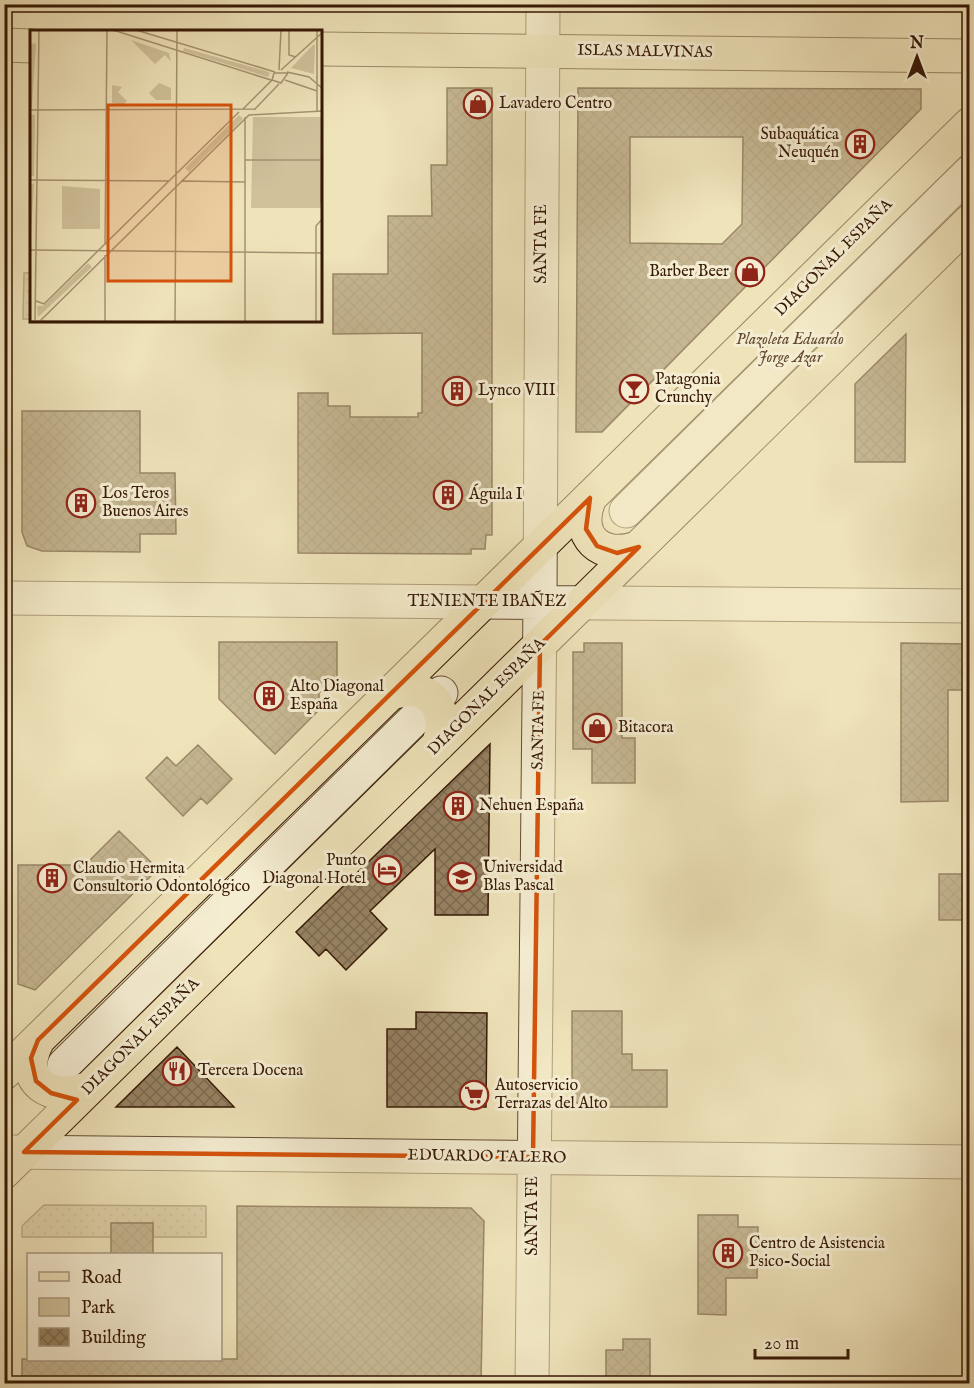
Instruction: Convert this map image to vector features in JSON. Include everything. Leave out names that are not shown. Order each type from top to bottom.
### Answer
[{"type":"main road","points":[[4,45],[30,46]]},
{"type":"main road","name":"ISLAS MALVINAS","points":[[322,49],[969,56]]},
{"type":"main road","name":"DIAGONAL ESPAÑA","points":[[4,1073],[965,132]]},
{"type":"main road","name":"DIAGONAL ESPAÑA","points":[[11,1159],[89,1088],[969,222]]},
{"type":"main road","points":[[590,498],[584,513],[586,529],[597,546],[617,553],[639,547]]},
{"type":"main road","points":[[390,694],[408,689],[437,697],[442,717],[438,745]]},
{"type":"main road","points":[[38,1040],[31,1058],[31,1066],[36,1081],[43,1088],[59,1095],[73,1094],[89,1088]]},
{"type":"street","name":"SANTA FE","points":[[532,1383],[541,546],[543,4]]},
{"type":"street","points":[[626,511],[969,172]]},
{"type":"street","name":"TENIENTE IBAÑEZ","points":[[4,598],[969,606]]},
{"type":"street","points":[[64,1065],[437,697]]},
{"type":"street","name":"EDUARDO TALERO","points":[[11,1159],[533,1157],[969,1162]]},
{"type":"highlighted area","points":[[590,498],[586,529],[597,546],[617,553],[639,547],[540,645],[533,1157],[24,1152],[77,1100],[51,1093],[36,1081],[31,1058],[38,1040]]},
{"type":"green space","points":[[24,273],[30,273],[30,319],[23,319]]},
{"type":"green space","points":[[44,1205],[206,1206],[206,1237],[153,1237],[153,1223],[112,1223],[111,1237],[22,1237],[22,1226]]},
{"type":"building","points":[[447,88],[492,88],[492,535],[486,535],[485,549],[471,549],[471,554],[298,553],[298,393],[328,393],[328,406],[350,406],[350,417],[418,417],[418,413],[422,413],[422,333],[333,334],[333,274],[388,274],[388,216],[432,216],[431,165],[447,165]]},
{"type":"building","points":[[578,88],[921,89],[921,109],[602,432],[576,432]],"holes":[[[630,137],[743,137],[742,224],[722,244],[630,243]]]},
{"type":"building","points":[[906,334],[905,462],[855,462],[855,384]]},
{"type":"building","name":"Los Teros Buenos Aires","points":[[22,411],[140,411],[140,473],[175,473],[176,534],[140,534],[140,552],[42,551],[27,546],[22,532]]},
{"type":"building","name":"Alto Diagonal España","points":[[219,642],[337,642],[337,692],[319,692],[319,710],[275,754],[219,699]]},
{"type":"building","points":[[584,643],[622,643],[622,738],[635,738],[635,783],[592,783],[592,749],[573,749],[573,652],[584,652]]},
{"type":"building","points":[[901,643],[969,644],[969,690],[948,690],[948,801],[901,802]]},
{"type":"building","points":[[490,744],[488,915],[435,915],[435,849],[370,911],[387,929],[346,970],[326,949],[319,956],[296,932]]},
{"type":"building","points":[[198,745],[232,779],[207,804],[201,798],[183,816],[146,778],[167,757],[176,766]]},
{"type":"building","points":[[119,831],[158,869],[35,990],[18,984],[18,865],[85,865]]},
{"type":"building","points":[[939,874],[969,874],[969,920],[939,920]]},
{"type":"building","points":[[572,1011],[622,1011],[622,1054],[632,1054],[632,1070],[667,1070],[667,1107],[589,1107],[577,1103],[572,1097]]},
{"type":"building","points":[[416,1012],[487,1013],[486,1107],[387,1107],[387,1029],[416,1029]]},
{"type":"building","name":"Tercera Docena","points":[[177,1047],[234,1107],[116,1107]]},
{"type":"building","points":[[237,1206],[471,1208],[484,1221],[481,1383],[22,1383],[22,1359],[27,1359],[27,1361],[222,1361],[222,1359],[237,1359]]},
{"type":"building","name":"Centro de Asistencia Psico-Social","points":[[698,1215],[738,1215],[738,1227],[758,1227],[757,1278],[726,1278],[726,1315],[698,1314]]},
{"type":"building","points":[[111,1223],[153,1223],[153,1253],[111,1253]]},
{"type":"building","points":[[623,1339],[650,1339],[650,1383],[606,1383],[606,1350],[623,1350]]},
{"type":"place","name":"Lavadero Centro","points":[[478,104]]},
{"type":"place","name":"Subaquática Neuquén","points":[[860,144]]},
{"type":"place","name":"Barber Beer","points":[[750,272]]},
{"type":"place","name":"Patagonia Crunchy","points":[[634,389]]},
{"type":"place","name":"Lynco VIII","points":[[457,391]]},
{"type":"place","name":"Águila I","points":[[448,495]]},
{"type":"place","name":"Los Teros Buenos Aires","points":[[81,503]]},
{"type":"place","name":"Alto Diagonal España","points":[[269,696]]},
{"type":"place","name":"Bitacora","points":[[597,728]]},
{"type":"place","name":"Nehuen España","points":[[458,806]]},
{"type":"place","name":"Punto Diagonal Hotel","points":[[387,870]]},
{"type":"place","name":"Universidad Blas Pascal","points":[[462,877]]},
{"type":"place","name":"Claudio Hermita Consultorio Odontológico","points":[[52,878]]},
{"type":"place","name":"Tercera Docena","points":[[177,1071]]},
{"type":"place","name":"Autoservicio Terrazas del Alto","points":[[474,1095]]},
{"type":"place","name":"Centro de Asistencia Psico-Social","points":[[728,1253]]},
{"type":"park label","name":"Plazoleta Eduardo Jorge Azar","points":[[790,349]]}]
